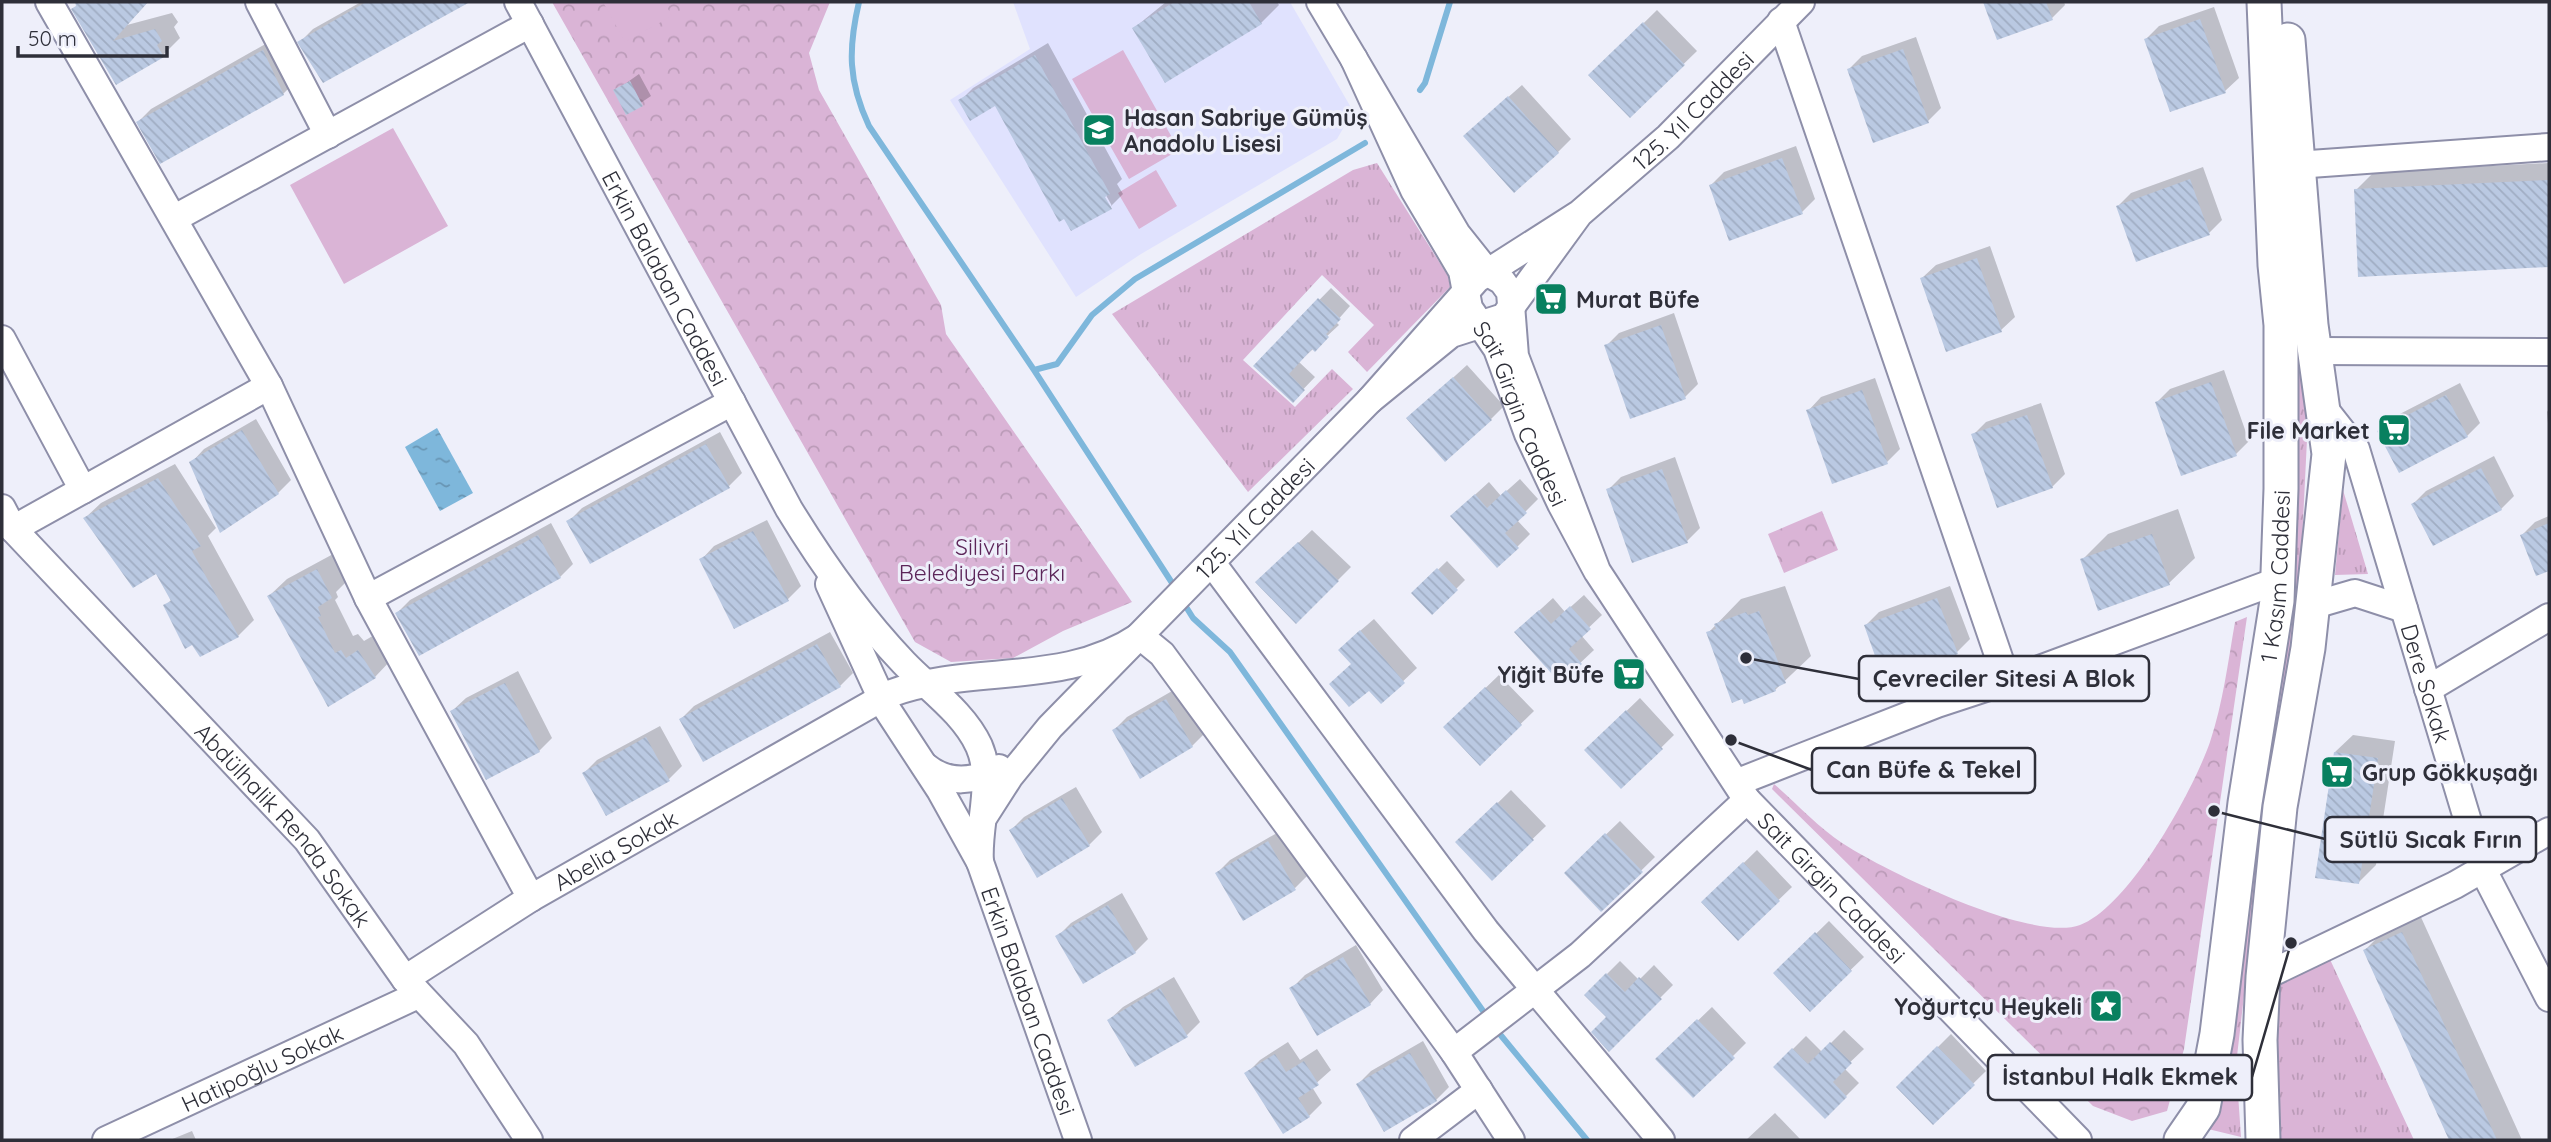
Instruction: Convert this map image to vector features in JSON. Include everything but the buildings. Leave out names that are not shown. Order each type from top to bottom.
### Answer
[{"type":"main road","name":"1 Kasım Caddesi","points":[[2263,1140],[2260,1040],[2263,976],[2280,807],[2314,605],[2329,454],[2323,407],[2303,334],[2275,265],[2264,2]]},
{"type":"main road","name":"1 Kasım Caddesi","points":[[2181,1140],[2203,1108],[2217,1034],[2245,803],[2277,581],[2281,489],[2303,334],[2286,2]]},
{"type":"street","points":[[49,2],[176,218],[269,386],[368,598],[531,898]]},
{"type":"street","points":[[259,2],[328,135]]},
{"type":"street","points":[[1320,2],[1354,59]]},
{"type":"street","name":"125. Yıl Caddesi","points":[[1051,727],[1370,400],[1464,294],[1488,273],[1579,214],[1668,137],[1801,2]]},
{"type":"street","points":[[176,218],[328,135],[524,13]]},
{"type":"street","name":"Erkin Balaban Caddesi","points":[[524,13],[816,554],[858,653],[881,698],[924,765],[980,862],[1078,1140]]},
{"type":"street","points":[[1781,22],[2007,681]]},
{"type":"street","name":"Sait Girgin Caddesi","points":[[1354,59],[1457,234],[1488,273],[1502,281],[1510,292],[1515,356],[1597,572]]},
{"type":"street","name":"Sait Girgin Caddesi","points":[[1354,59],[1414,190],[1462,271],[1464,294],[1480,327],[1497,349],[1528,434],[1597,572],[1742,791],[2078,1140]]},
{"type":"street","points":[[2296,165],[2549,147]]},
{"type":"street","name":"125. Yıl Caddesi","points":[[1370,400],[1451,334],[1480,327],[1504,317],[1579,214]]},
{"type":"street","points":[[2303,334],[2549,352]]},
{"type":"street","points":[[2,339],[83,490]]},
{"type":"street","points":[[6,519],[83,490],[269,386]]},
{"type":"street","points":[[368,598],[732,402]]},
{"type":"street","name":"Dere Sokak","points":[[2323,407],[2356,449],[2482,868],[2549,998]]},
{"type":"street","name":"Abdülhalik Renda Sokak","points":[[6,519],[307,840],[412,987],[466,1044],[529,1140]]},
{"type":"street","name":"Erkin Balaban Caddesi","points":[[816,554],[882,637],[929,672],[980,748],[985,814],[978,838],[980,862]]},
{"type":"street","points":[[1212,563],[1533,991],[1661,1140]]},
{"type":"street","points":[[1454,1052],[1580,955],[1742,791],[1937,704],[2007,681],[2277,581]]},
{"type":"street","points":[[2314,605],[2356,593],[2404,609]]},
{"type":"street","points":[[2428,688],[2549,617]]},
{"type":"street","points":[[831,728],[881,698],[935,681],[1034,673],[1117,651],[1140,636],[1162,654],[1454,1052],[1511,1140]]},
{"type":"street","points":[[831,728],[872,714],[885,715],[899,726]]},
{"type":"street","points":[[924,765],[936,775],[948,779],[984,777],[1051,727]]},
{"type":"street","points":[[985,814],[1010,776],[1051,727]]},
{"type":"street","name":"Abelia Sokak","points":[[412,987],[531,898],[831,728]]},
{"type":"street","points":[[2263,976],[2455,885],[2549,831]]},
{"type":"street","name":"Hatipoğlu Sokak","points":[[106,1140],[412,987]]},
{"type":"street","points":[[1413,1140],[1479,1090]]},
{"type":"shaded area","points":[[1013,2],[1290,2],[1353,111],[1337,139],[1141,254],[1076,297],[950,100],[1030,49]]},
{"type":"green space","name":"Silivri Belediyesi Parkı","points":[[552,2],[830,2],[809,53],[819,90],[941,305],[946,334],[1132,602],[1063,631],[1013,658],[951,662],[915,642]]},
{"type":"green space","points":[[603,2],[664,2],[672,16],[625,42]]},
{"type":"green space","points":[[1123,50],[1179,150],[1129,179],[1072,79]]},
{"type":"green space","points":[[393,128],[448,226],[344,284],[290,185]]},
{"type":"green space","points":[[1377,163],[1448,276],[1450,287],[1367,372],[1348,352],[1374,325],[1322,275],[1243,360],[1295,407],[1332,369],[1353,389],[1248,492],[1112,314],[1353,170]]},
{"type":"green space","points":[[1156,170],[1177,206],[1139,229],[1118,193]]},
{"type":"green space","points":[[2300,344],[2308,419],[2298,624],[2264,822],[2236,1065],[2241,1137],[2208,1129],[2296,356]]},
{"type":"green space","points":[[2343,490],[2368,574],[2335,575]]},
{"type":"green space","points":[[1822,511],[1838,550],[1784,573],[1768,534]]},
{"type":"green space","points":[[2247,617],[2184,1049],[2167,1111],[2132,1121],[2093,1106],[1772,789],[1774,784],[1842,843],[1924,886],[1959,901],[2029,924],[2058,928],[2080,925],[2099,914],[2119,896],[2174,817],[2202,763],[2215,727],[2235,622]]},
{"type":"green space","points":[[2327,953],[2414,1140],[2280,1140],[2275,1060],[2277,977]]},
{"type":"water","points":[[437,428],[473,493],[440,511],[405,447]]},
{"type":"waterway","points":[[859,2],[853,35],[852,65],[857,94],[869,126],[1034,370],[1176,589]]},
{"type":"waterway","points":[[1420,90],[1425,83],[1450,2]]},
{"type":"waterway","points":[[1034,370],[1057,364],[1092,315],[1135,279],[1365,143]]},
{"type":"waterway","points":[[1183,602],[1193,618],[1230,652],[1488,1018]]},
{"type":"waterway","points":[[1494,1027],[1587,1140]]},
{"type":"place","name":"Hasan Sabriye Gümüş Anadolu Lisesi","points":[[1099,130]]},
{"type":"place","name":"Murat Büfe","points":[[1551,299]]},
{"type":"place","name":"File Market","points":[[2394,430]]},
{"type":"place","name":"Çevreciler Sitesi A Blok","points":[[1746,658]]},
{"type":"place","name":"Yiğit Büfe","points":[[1629,674]]},
{"type":"place","name":"Can Büfe & Tekel","points":[[1731,740]]},
{"type":"place","name":"Grup Gökkuşağı","points":[[2337,772]]},
{"type":"place","name":"Sütlü Sıcak Fırın","points":[[2214,811]]},
{"type":"place","name":"İstanbul Halk Ekmek","points":[[2291,943]]},
{"type":"place","name":"Yoğurtçu Heykeli","points":[[2106,1006]]}]
